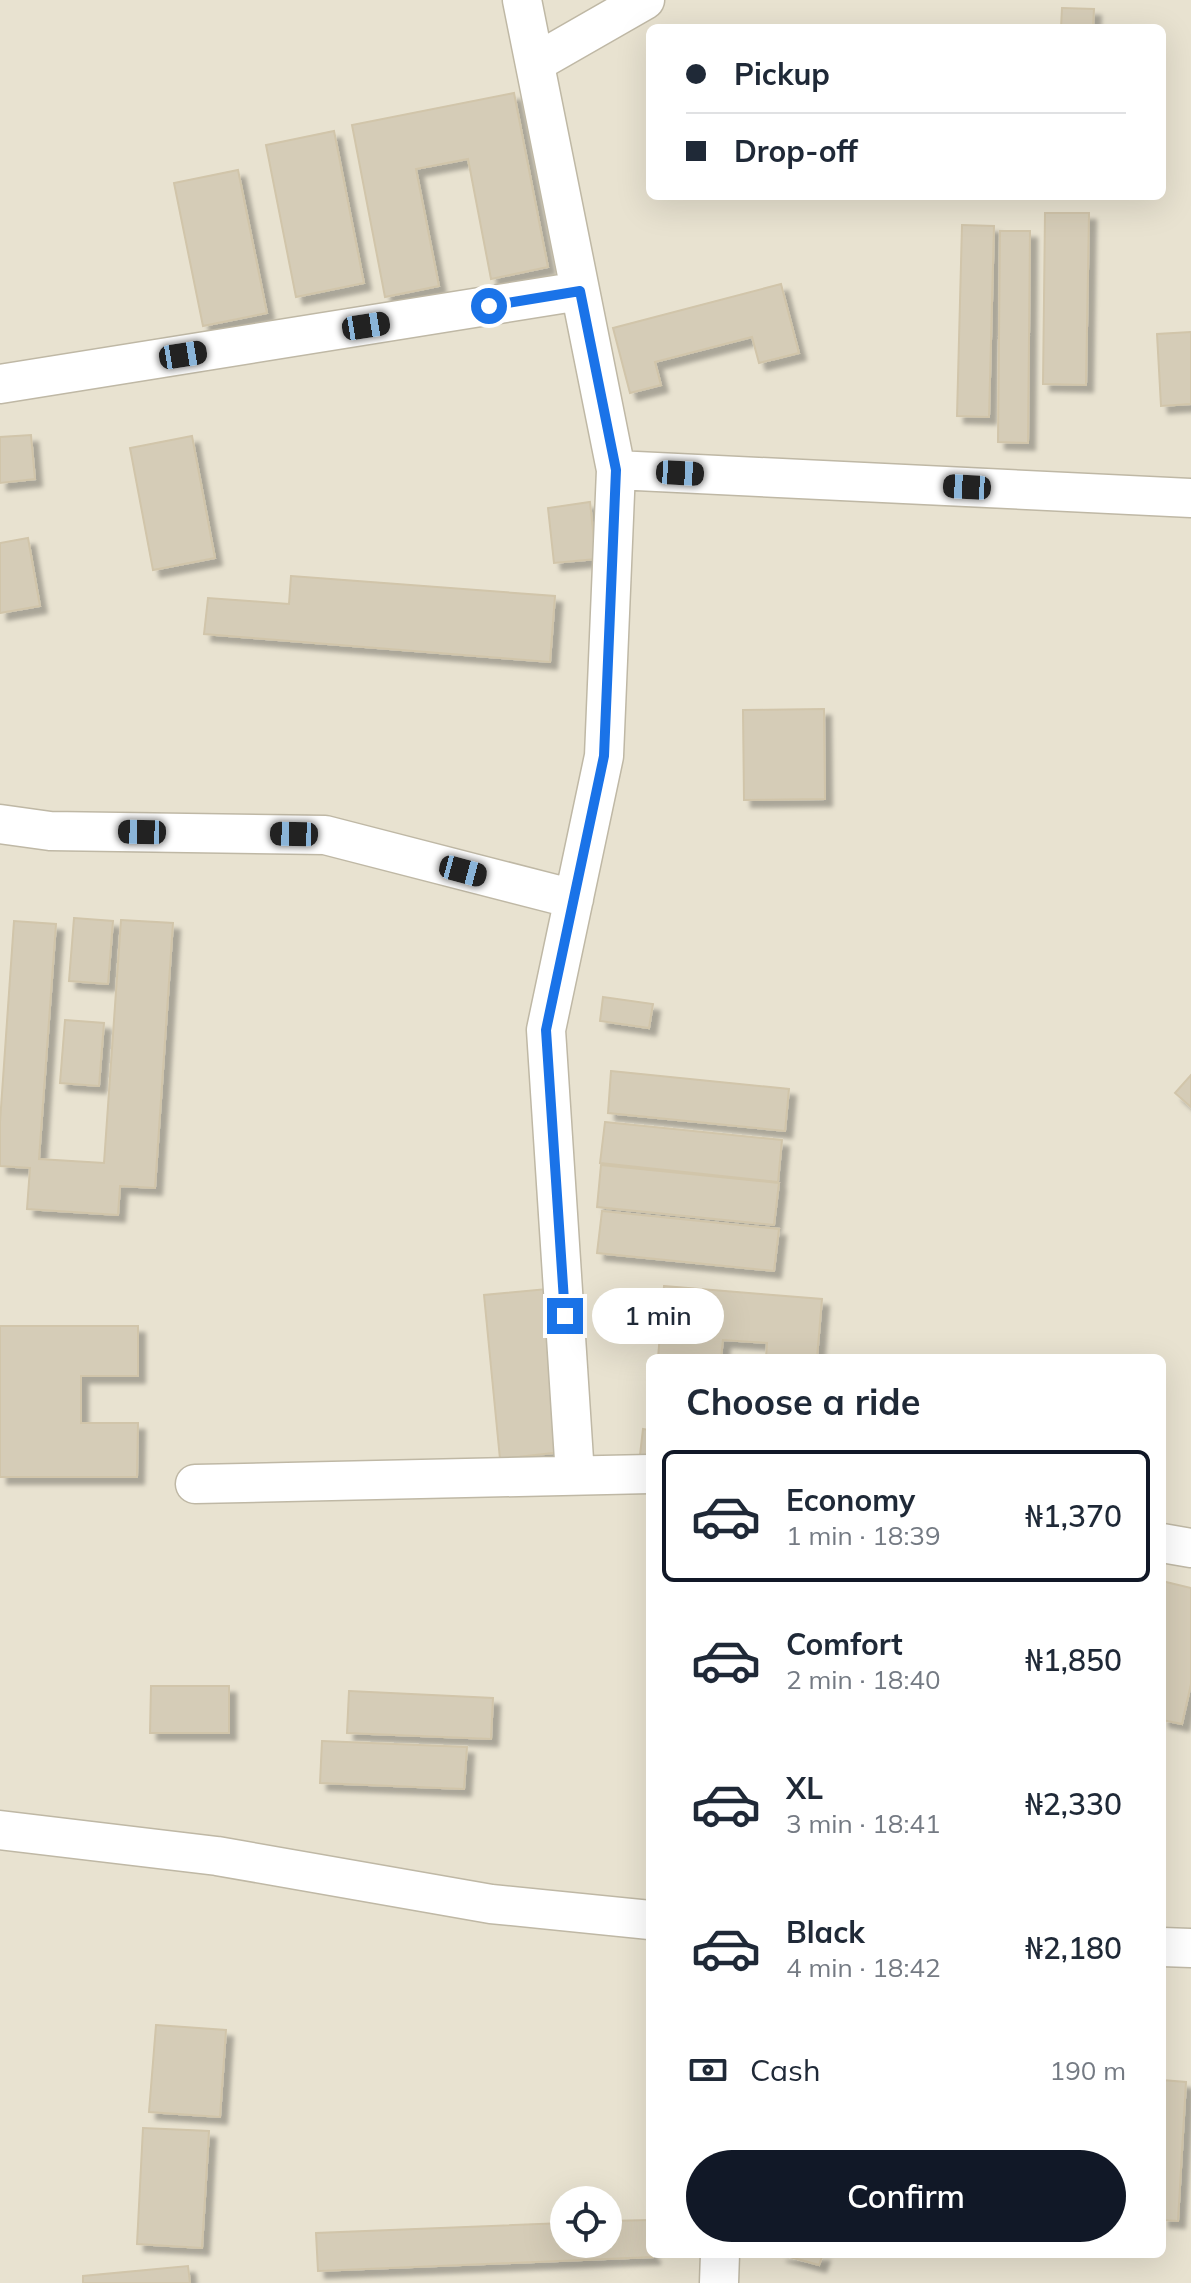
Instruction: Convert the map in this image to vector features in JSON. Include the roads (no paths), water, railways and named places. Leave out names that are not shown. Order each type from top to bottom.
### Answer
[{"type":"street","points":[[522,0],[616,470],[604,756],[546,1030],[575,1475]]},
{"type":"street","points":[[535,63],[645,0]]},
{"type":"street","points":[[0,384],[580,291]]},
{"type":"street","points":[[616,470],[1191,498]]},
{"type":"street","points":[[0,824],[50,831],[325,835],[574,899]]},
{"type":"street","points":[[195,1484],[646,1474]]},
{"type":"street","points":[[1166,1544],[1191,1548]]},
{"type":"street","points":[[0,1830],[217,1856],[491,1904],[646,1920]]},
{"type":"street","points":[[1166,1947],[1191,1948]]},
{"type":"street","points":[[719,2283],[720,2258]]}]
